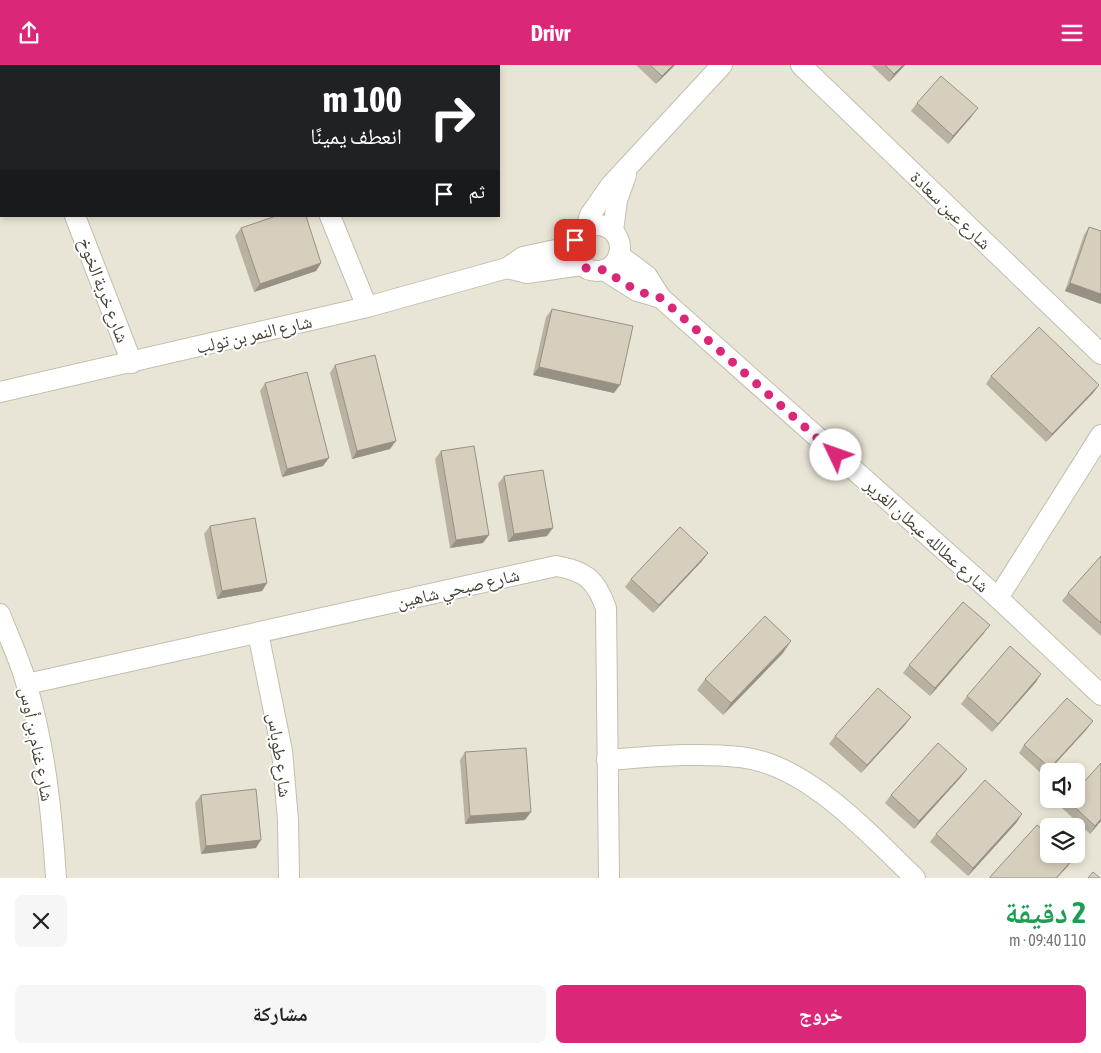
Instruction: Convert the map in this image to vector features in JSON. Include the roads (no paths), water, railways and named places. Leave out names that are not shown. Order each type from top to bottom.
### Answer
[{"type":"street","points":[[586,227],[600,225],[613,231],[620,243],[619,255],[614,265],[604,270],[592,271],[581,265],[575,256],[574,246],[578,235],[586,227],[600,200],[722,65]]},
{"type":"street","name":"شارع عين سعادة","points":[[801,65],[1101,354]]},
{"type":"street","points":[[613,231],[617,200],[628,169]]},
{"type":"street","name":"شارع خربة الخوخ","points":[[75,217],[132,363]]},
{"type":"street","points":[[330,217],[366,307]]},
{"type":"street","name":"شارع النمر بن تولب","points":[[0,392],[132,363],[366,307],[507,268],[522,257],[574,246]]},
{"type":"street","name":"شارع عطالله عبطان الغرير","points":[[619,255],[647,276],[661,298],[998,598],[1101,695]]},
{"type":"street","name":"شارع النمر بن تولب","points":[[507,268],[527,273],[581,265]]},
{"type":"street","name":"شارع عطالله عبطان الغرير","points":[[604,270],[637,291],[661,298]]},
{"type":"street","points":[[998,598],[1101,435]]},
{"type":"street","name":"شارع صبحي شاهين","points":[[27,684],[556,565],[573,569],[588,576],[600,591],[606,609],[609,878]]},
{"type":"street","name":"شارع غنام بن أوس","points":[[0,614],[27,684],[42,747],[53,834],[56,878]]},
{"type":"street","name":"شارع طوباس","points":[[258,633],[282,751],[288,820],[289,878]]},
{"type":"street","points":[[607,761],[679,755],[741,757],[777,766],[810,786],[852,819],[916,878]]}]
